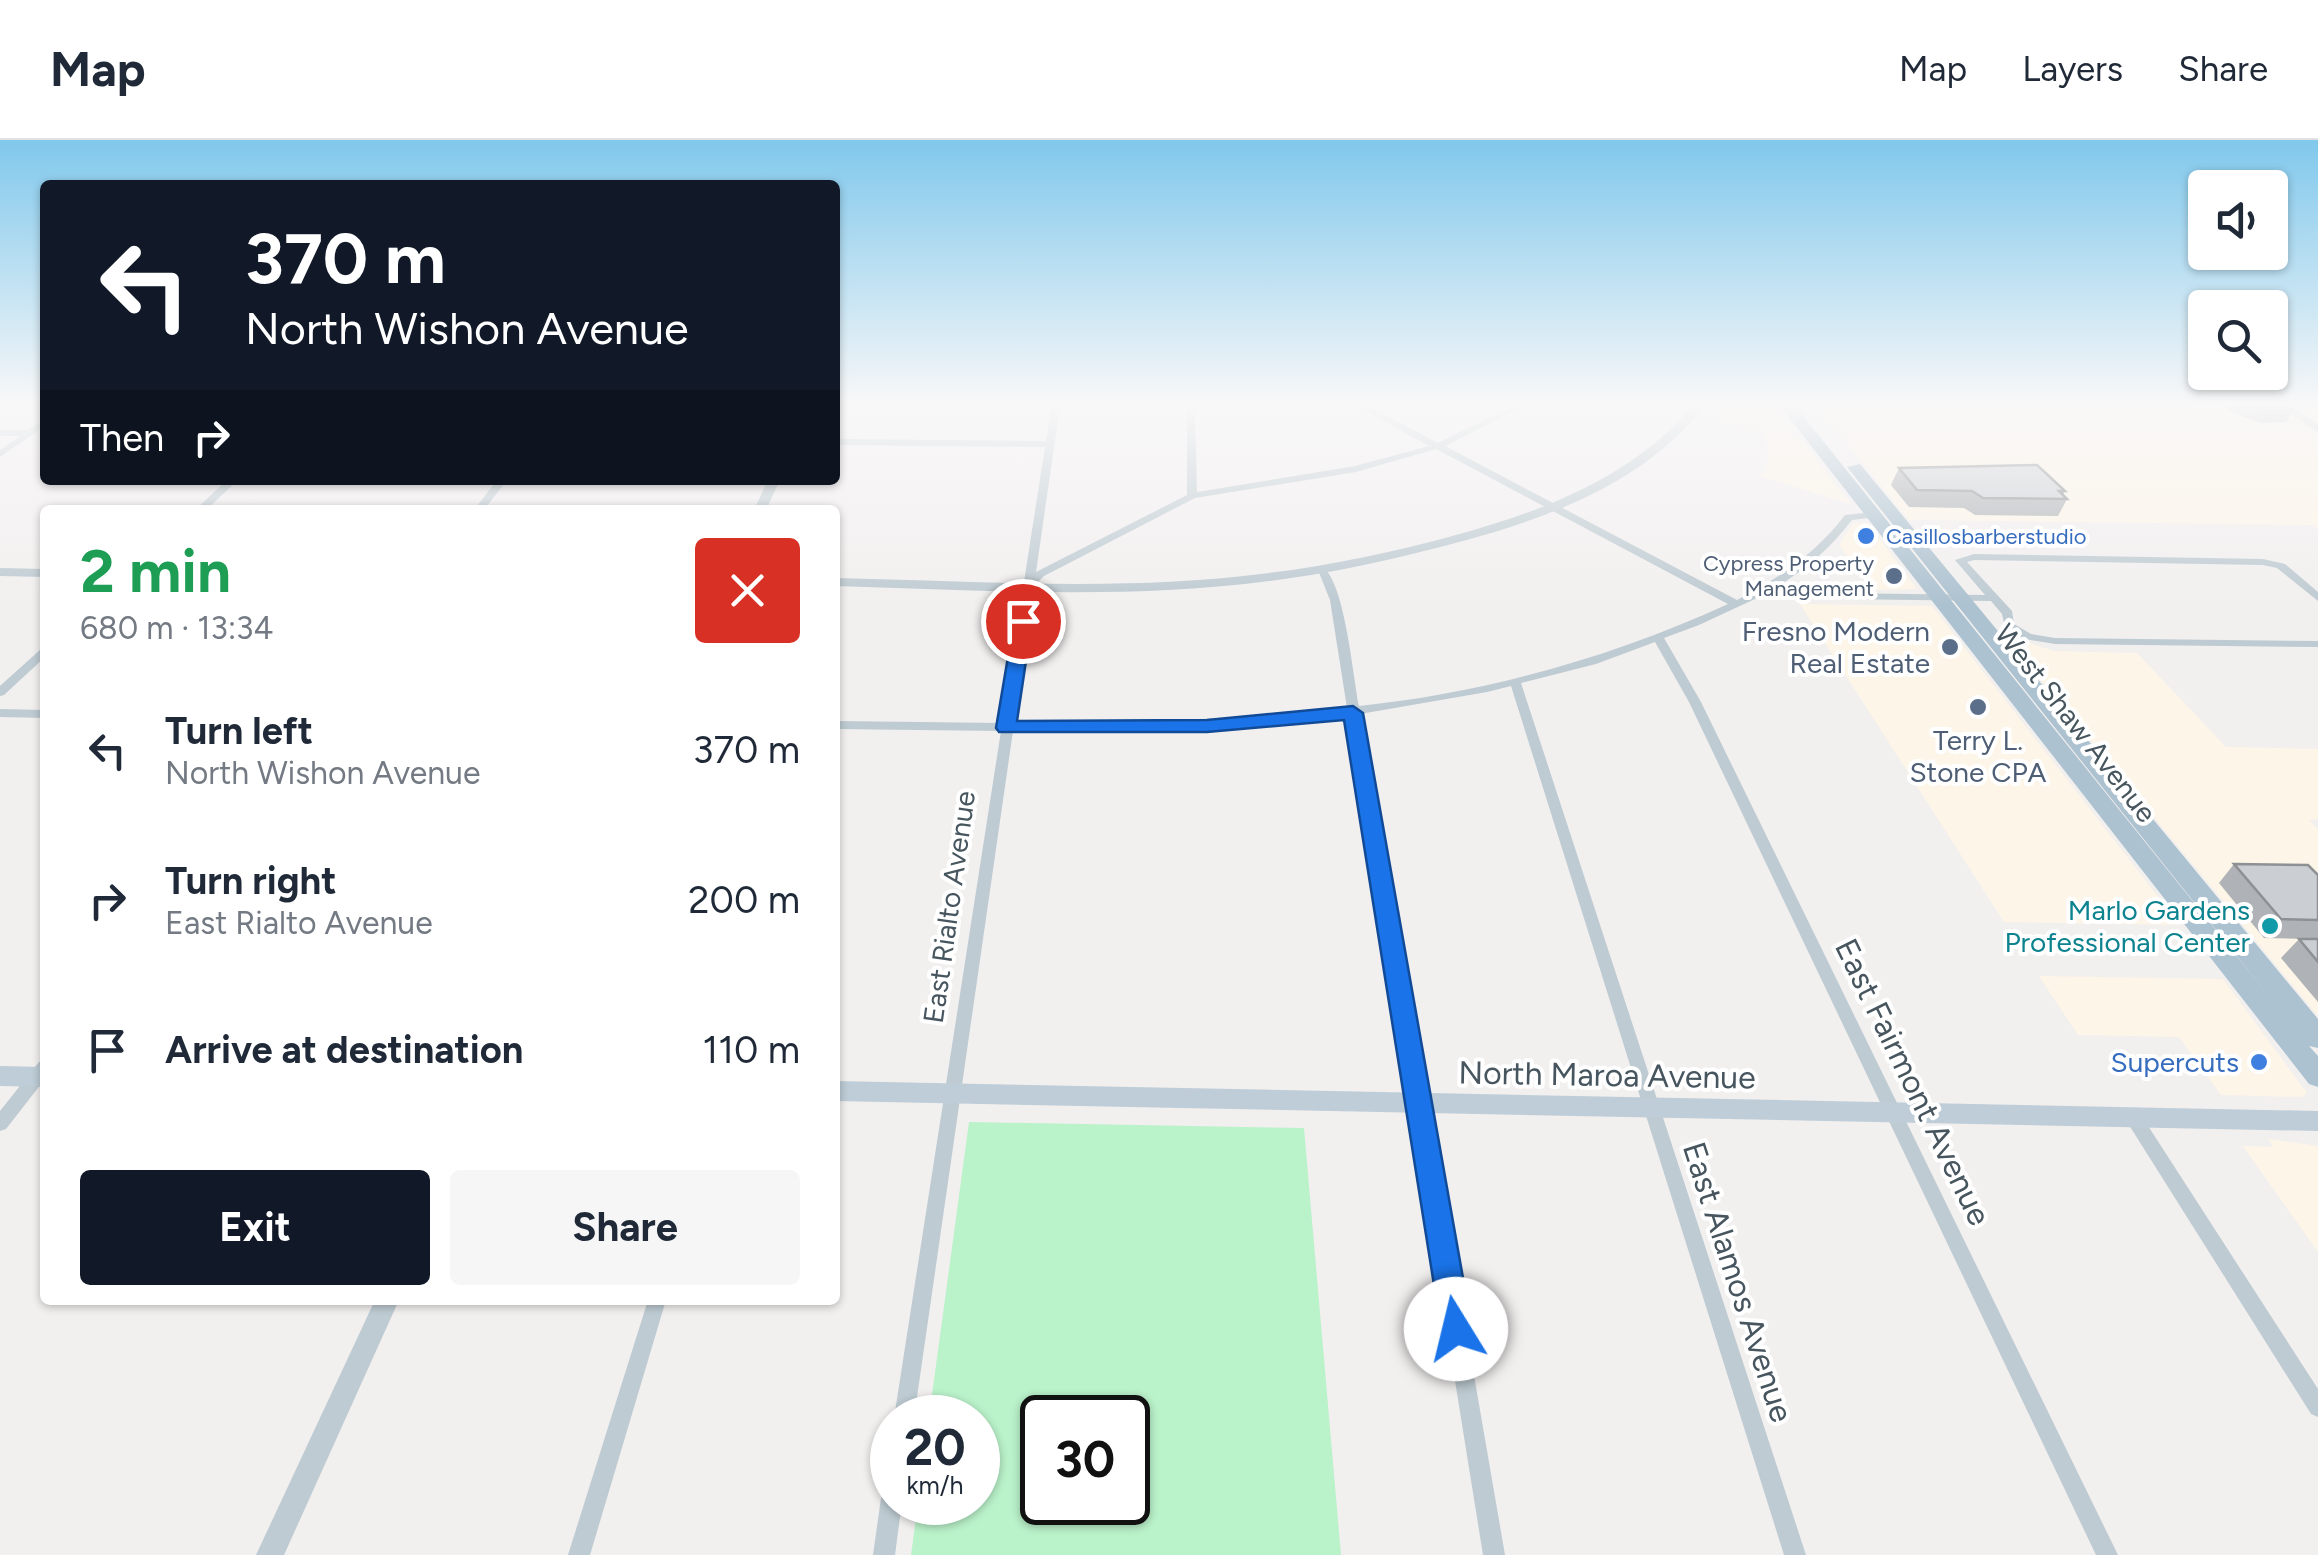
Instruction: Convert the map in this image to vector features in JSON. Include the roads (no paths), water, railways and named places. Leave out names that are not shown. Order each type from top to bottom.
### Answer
[{"type":"main road","name":"West Shaw Avenue","points":[[1839,472],[1873,516],[1950,597],[2318,1038]]},
{"type":"main road","points":[[1849,472],[1864,478]]},
{"type":"main road","name":"West Shaw Avenue","points":[[1859,472],[1950,597],[2318,1076]]},
{"type":"main road","points":[[0,1076],[40,1074]]},
{"type":"main road","name":"North Maroa Avenue","points":[[840,1090],[2318,1121]]},
{"type":"street","name":"East Rialto Avenue","points":[[907,1395],[1046,472]]},
{"type":"street","points":[[1191,472],[1192,496]]},
{"type":"street","points":[[1028,586],[1040,574],[1192,496],[1340,472]]},
{"type":"street","points":[[1488,472],[1737,604]]},
{"type":"street","points":[[840,582],[1028,586],[1172,583],[1323,570],[1435,544],[1556,508],[1626,472]]},
{"type":"street","points":[[206,505],[228,485]]},
{"type":"street","points":[[483,505],[498,485]]},
{"type":"street","points":[[840,725],[1207,726],[1353,713],[1516,684],[1587,666],[1758,595],[1825,548],[1848,516],[1873,516]]},
{"type":"street","points":[[2318,598],[2281,566],[2250,561],[1974,557],[1960,560],[2008,613],[2009,625],[2028,636],[2055,641],[2318,644]]},
{"type":"street","points":[[1323,570],[1335,600],[1494,1555]]},
{"type":"street","points":[[0,572],[40,573]]},
{"type":"street","points":[[1758,595],[1995,598]]},
{"type":"street","name":"East Fairmont Avenue","points":[[1658,638],[1675,662],[1895,1111],[2107,1555]]},
{"type":"street","points":[[0,692],[40,656]]},
{"type":"street","name":"East Alamos Avenue","points":[[1516,684],[1795,1555]]},
{"type":"street","points":[[0,713],[40,714]]},
{"type":"street","points":[[0,1124],[40,1076]]},
{"type":"street","points":[[2134,1120],[2318,1407]]},
{"type":"street","points":[[270,1555],[384,1305]]},
{"type":"street","points":[[579,1555],[655,1305]]},
{"type":"street","points":[[884,1555],[888,1525]]},
{"type":"place","name":"Casillosbarberstudio","points":[[1866,536]]},
{"type":"place","name":"Cypress Property Management","points":[[1894,576]]},
{"type":"place","name":"Fresno Modern Real Estate","points":[[1950,647]]},
{"type":"place","name":"Terry L. Stone CPA","points":[[1978,707]]},
{"type":"place","name":"Marlo Gardens Professional Center","points":[[2270,926]]},
{"type":"place","name":"Supercuts","points":[[2259,1062]]}]
